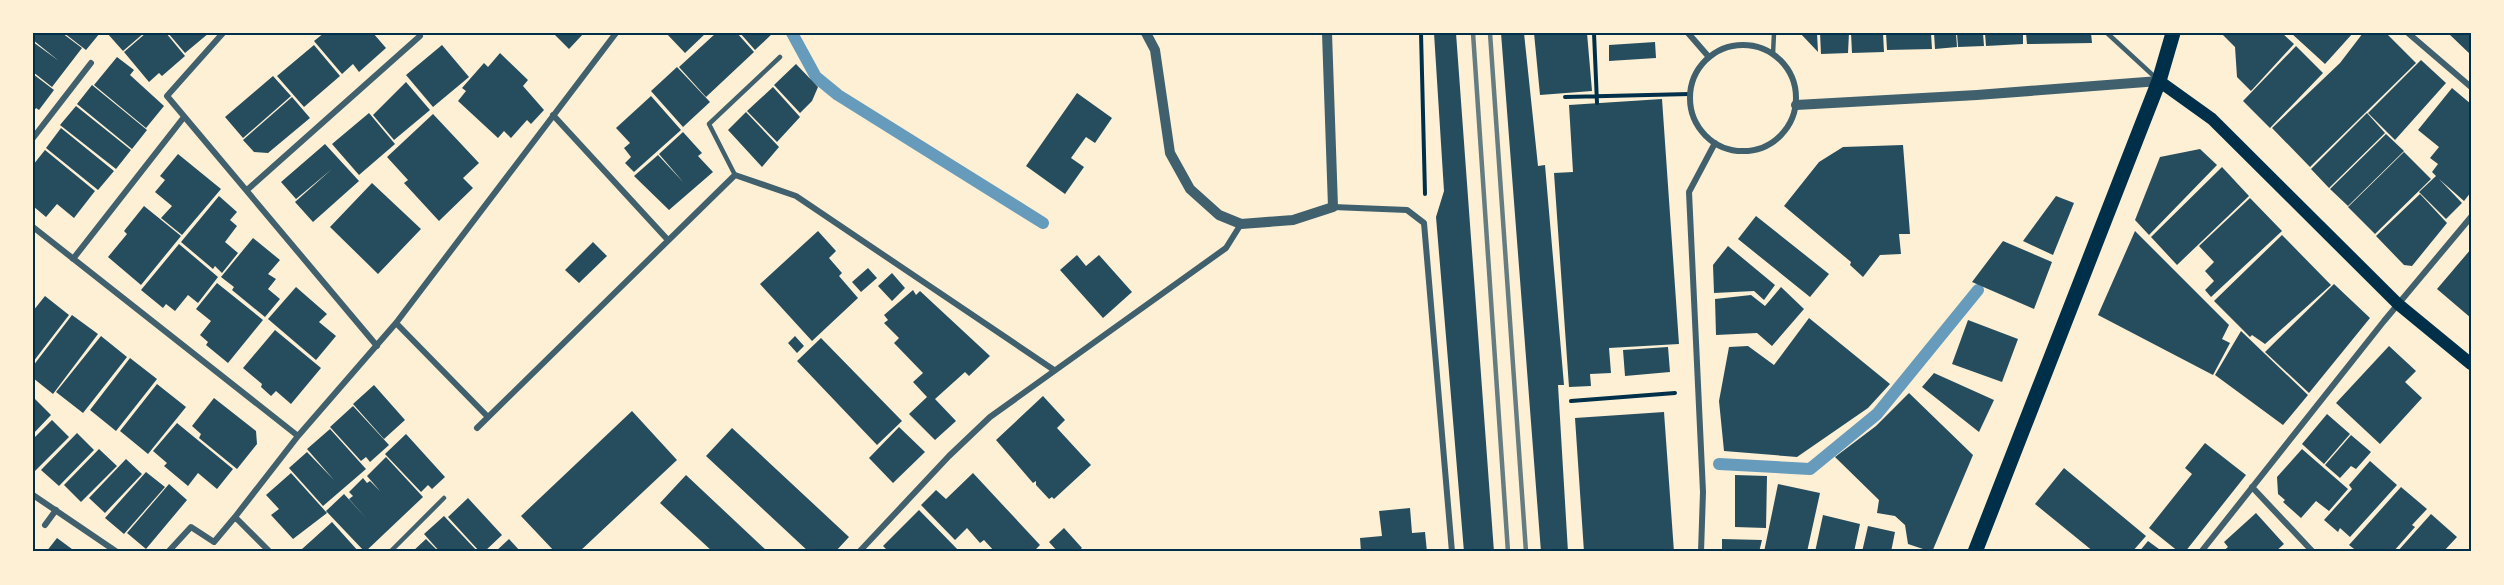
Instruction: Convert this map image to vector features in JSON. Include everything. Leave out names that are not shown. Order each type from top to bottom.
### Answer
[{"type":"main road","points":[[1975,552],[2159,81],[2174,33]]},
{"type":"main road","points":[[2159,81],[2212,119],[2398,304],[2471,364]]},
{"type":"street","points":[[223,33],[167,96],[378,346]]},
{"type":"street","points":[[168,552],[191,526],[214,542],[298,436],[378,346],[616,33]]},
{"type":"street","points":[[1146,33],[1155,50],[1170,153],[1190,189],[1219,214],[1241,224],[1293,220],[1334,207],[1407,210],[1424,223],[1452,552]]},
{"type":"street","points":[[1327,33],[1334,207]]},
{"type":"street","points":[[1688,33],[1708,56]]},
{"type":"street","points":[[2408,33],[2471,87]]},
{"type":"street","points":[[247,190],[420,36]]},
{"type":"street","points":[[1740,44],[1758,46],[1773,54],[1784,64],[1796,90],[1796,105],[1790,122],[1780,136],[1766,146],[1749,151],[1731,150],[1715,143],[1702,132],[1693,118],[1689,102],[1690,85],[1697,69],[1708,56],[1723,48],[1740,44]]},
{"type":"street","points":[[33,138],[91,63]]},
{"type":"street","points":[[1796,105],[1977,95],[2159,81]]},
{"type":"street","points":[[553,115],[667,239]]},
{"type":"street","points":[[73,259],[184,117]]},
{"type":"street","points":[[1701,552],[1703,492],[1689,192],[1715,143]]},
{"type":"street","points":[[477,428],[667,239],[735,175],[796,196],[1054,370]]},
{"type":"street","points":[[2201,552],[2398,304],[2471,217]]},
{"type":"street","points":[[860,552],[949,456],[990,417],[1226,248],[1241,224]]},
{"type":"street","points":[[33,228],[298,436]]},
{"type":"street","points":[[396,323],[487,416]]},
{"type":"street","points":[[2252,487],[2313,552]]},
{"type":"street","points":[[33,495],[117,552]]},
{"type":"street","points":[[45,525],[56,510]]},
{"type":"street","points":[[235,517],[270,552]]},
{"type":"lane","points":[[1773,54],[1774,33]]},
{"type":"lane","points":[[2107,33],[2159,81]]},
{"type":"lane","points":[[735,175],[710,124],[780,57]]},
{"type":"lane","points":[[390,552],[444,498]]},
{"type":"path","points":[[1421,33],[1424,223]]},
{"type":"path","points":[[1594,33],[1598,103]]},
{"type":"path","points":[[1565,98],[1690,94]]},
{"type":"path","points":[[1570,401],[1699,391]]},
{"type":"building","points":[[33,33],[62,33],[82,48],[52,87],[33,72],[33,42],[59,61],[33,40]]},
{"type":"building","points":[[64,33],[100,33],[86,50]]},
{"type":"building","points":[[107,33],[144,33],[123,51]]},
{"type":"building","points":[[146,33],[166,33],[185,56],[162,76],[159,73],[149,82],[124,52]]},
{"type":"building","points":[[168,33],[209,33],[185,53]]},
{"type":"building","points":[[324,33],[373,33],[386,48],[359,72],[353,64],[342,74],[314,41]]},
{"type":"building","points":[[553,33],[584,33],[569,49]]},
{"type":"building","points":[[666,33],[706,33],[685,53]]},
{"type":"building","points":[[716,33],[737,33],[754,52],[706,97],[679,67]]},
{"type":"building","points":[[740,33],[773,33],[755,50]]},
{"type":"building","points":[[1434,33],[1456,33],[1494,552],[1464,552],[1436,217],[1444,191]]},
{"type":"building","points":[[1501,33],[1524,33],[1538,166],[1545,165],[1564,385],[1558,385],[1568,552],[1541,552]]},
{"type":"building","points":[[1534,33],[1587,33],[1592,91],[1540,95]]},
{"type":"building","points":[[1800,33],[1817,33],[1818,52]]},
{"type":"building","points":[[1820,33],[1849,33],[1848,53],[1821,54]]},
{"type":"building","points":[[1851,33],[1883,33],[1884,52],[1852,53]]},
{"type":"building","points":[[1886,33],[1931,33],[1932,49],[1887,50]]},
{"type":"building","points":[[1934,33],[1956,33],[1957,47],[1935,49]]},
{"type":"building","points":[[1957,33],[1983,33],[1984,46],[1958,47]]},
{"type":"building","points":[[1985,33],[2023,33],[2023,44],[1986,46]]},
{"type":"building","points":[[2026,33],[2091,33],[2092,43],[2027,44]]},
{"type":"building","points":[[2221,33],[2282,33],[2294,44],[2251,91],[2237,77],[2235,47]]},
{"type":"building","points":[[2291,33],[2353,33],[2325,64]]},
{"type":"building","points":[[2363,33],[2386,33],[2416,63],[2310,167],[2272,128],[2340,63]]},
{"type":"building","points":[[2448,33],[2471,33],[2471,55]]},
{"type":"building","points":[[1655,42],[1656,58],[1609,61],[1609,45]]},
{"type":"building","points":[[314,45],[340,76],[304,107],[277,76]]},
{"type":"building","points":[[442,45],[469,77],[433,107],[406,75]]},
{"type":"building","points":[[2296,46],[2323,73],[2270,128],[2243,101]]},
{"type":"building","points":[[500,53],[528,80],[523,86],[544,110],[531,124],[527,120],[511,138],[504,131],[498,138],[458,101],[466,91],[462,88],[484,63],[488,67]]},
{"type":"building","points":[[117,57],[134,70],[130,75],[164,106],[146,128],[94,85]]},
{"type":"building","points":[[2421,60],[2446,83],[2395,140],[2368,113]]},
{"type":"building","points":[[796,64],[818,87],[812,101],[800,113],[774,85]]},
{"type":"building","points":[[677,67],[710,102],[683,127],[651,91]]},
{"type":"building","points":[[33,74],[54,90],[39,110],[36,108],[33,112]]},
{"type":"building","points":[[273,76],[291,96],[243,138],[225,117]]},
{"type":"building","points":[[406,82],[430,110],[394,140],[373,115]]},
{"type":"building","points":[[92,85],[147,130],[132,149],[77,104]]},
{"type":"building","points":[[773,87],[800,117],[777,142],[747,111]]},
{"type":"building","points":[[2452,88],[2471,104],[2471,192],[2464,201],[2439,179],[2462,203],[2446,219],[2419,192],[2436,176],[2432,172],[2438,164],[2430,158],[2439,147],[2418,130]]},
{"type":"building","points":[[1077,93],[1112,118],[1095,143],[1086,137],[1071,158],[1084,167],[1065,194],[1026,166]]},
{"type":"building","points":[[651,96],[681,130],[634,172],[625,163],[631,157],[624,148],[630,143],[616,128]]},
{"type":"building","points":[[292,97],[310,118],[268,153],[254,152],[243,140]]},
{"type":"building","points":[[1662,99],[1679,344],[1609,348],[1611,373],[1590,374],[1591,386],[1569,387],[1554,173],[1573,172],[1569,105]]},
{"type":"building","points":[[76,106],[131,150],[116,169],[60,125]]},
{"type":"building","points":[[746,112],[779,147],[762,167],[728,130]]},
{"type":"building","points":[[369,113],[395,144],[359,175],[332,144]]},
{"type":"building","points":[[2367,113],[2385,133],[2329,188],[2311,169]]},
{"type":"building","points":[[433,114],[479,163],[463,178],[473,188],[439,221],[404,183],[408,180],[387,157]]},
{"type":"building","points":[[61,128],[114,171],[98,190],[46,148]]},
{"type":"building","points":[[683,132],[702,153],[698,156],[713,172],[669,210],[634,176],[658,155],[684,183],[659,154]]},
{"type":"building","points":[[2386,134],[2404,151],[2348,206],[2330,189]]},
{"type":"building","points":[[325,144],[359,181],[313,222],[295,202],[332,169],[296,199],[281,182]]},
{"type":"building","points":[[1903,145],[1910,234],[1899,234],[1901,254],[1880,255],[1863,277],[1850,265],[1851,262],[1784,206],[1819,162],[1843,147]]},
{"type":"building","points":[[2200,149],[2217,165],[2149,235],[2135,220],[2160,157]]},
{"type":"building","points":[[45,150],[95,191],[74,218],[57,204],[46,217],[33,206],[33,165]]},
{"type":"building","points":[[2404,152],[2431,179],[2375,234],[2348,207]]},
{"type":"building","points":[[178,154],[221,189],[182,235],[161,218],[172,206],[155,192],[165,180],[160,176]]},
{"type":"building","points":[[2222,167],[2249,196],[2177,265],[2151,237]]},
{"type":"building","points":[[372,183],[421,229],[378,274],[330,227]]},
{"type":"building","points":[[2420,194],[2447,223],[2412,266],[2404,265],[2376,236]]},
{"type":"building","points":[[219,196],[237,212],[230,220],[237,226],[225,242],[238,253],[222,273],[215,266],[213,269],[181,242]]},
{"type":"building","points":[[2056,196],[2074,203],[2053,255],[2023,241]]},
{"type":"building","points":[[2250,198],[2282,231],[2211,297],[2205,290],[2214,281],[2205,271],[2214,262],[2199,246]]},
{"type":"building","points":[[144,206],[181,236],[141,285],[108,257],[127,234],[124,231]]},
{"type":"building","points":[[1756,216],[1829,274],[1810,297],[1738,239]]},
{"type":"building","points":[[818,231],[836,251],[829,258],[842,273],[839,276],[858,298],[812,341],[760,284]]},
{"type":"building","points":[[2135,231],[2229,325],[2222,339],[2230,343],[2213,375],[2098,315]]},
{"type":"building","points":[[2282,235],[2331,285],[2265,344],[2252,335],[2250,337],[2214,301]]},
{"type":"building","points":[[253,238],[280,260],[268,274],[276,279],[268,289],[280,299],[265,317],[232,290],[234,287],[221,277]]},
{"type":"building","points":[[2003,241],[2052,262],[2034,309],[1972,282]]},
{"type":"building","points":[[593,242],[607,256],[579,283],[565,270]]},
{"type":"building","points":[[179,244],[218,277],[198,303],[188,295],[175,311],[166,304],[163,308],[141,290]]},
{"type":"building","points":[[1728,246],[1775,285],[1764,300],[1754,291],[1714,293],[1713,265]]},
{"type":"building","points":[[2471,249],[2471,318],[2437,289]]},
{"type":"building","points":[[1077,255],[1086,266],[1099,255],[1132,292],[1103,318],[1060,270]]},
{"type":"building","points":[[868,268],[877,278],[861,292],[852,282]]},
{"type":"building","points":[[892,273],[905,288],[892,301],[878,286]]},
{"type":"building","points":[[217,283],[263,320],[228,363],[206,345],[208,342],[200,335],[211,321],[196,309]]},
{"type":"building","points":[[2334,284],[2370,318],[2309,393],[2265,352]]},
{"type":"building","points":[[296,287],[327,314],[319,322],[336,336],[316,360],[268,319]]},
{"type":"building","points":[[1781,287],[1804,309],[1772,346],[1757,333],[1716,335],[1715,299],[1751,295],[1765,306]]},
{"type":"building","points":[[913,290],[916,295],[920,291],[990,356],[969,376],[965,372],[935,399],[956,421],[935,440],[909,414],[927,397],[913,382],[923,373],[894,343],[899,338],[884,323],[888,320],[884,315]]},
{"type":"building","points":[[45,296],[69,315],[33,362],[33,311]]},
{"type":"building","points":[[72,315],[98,334],[53,394],[33,378],[33,366]]},
{"type":"building","points":[[1809,318],[1890,384],[1868,408],[1797,457],[1724,451],[1719,401],[1729,347],[1748,346],[1774,365]]},
{"type":"building","points":[[1968,320],[2018,339],[2002,382],[1952,364]]},
{"type":"building","points":[[275,330],[321,368],[291,404],[276,391],[271,396],[261,387],[262,384],[243,368]]},
{"type":"building","points":[[2241,331],[2308,395],[2283,425],[2215,375]]},
{"type":"building","points":[[101,336],[127,357],[83,413],[56,392]]},
{"type":"building","points":[[795,336],[804,346],[797,353],[788,343]]},
{"type":"building","points":[[821,338],[902,421],[877,445],[797,361]]},
{"type":"building","points":[[2389,346],[2416,371],[2405,382],[2422,398],[2380,444],[2336,403]]},
{"type":"building","points":[[1668,347],[1670,372],[1625,376],[1623,350]]},
{"type":"building","points":[[130,358],[157,379],[116,431],[90,410]]},
{"type":"building","points":[[1934,373],[1994,400],[1979,432],[1922,387]]},
{"type":"building","points":[[157,384],[186,407],[148,454],[120,431]]},
{"type":"building","points":[[374,385],[405,420],[384,439],[353,404]]},
{"type":"building","points":[[1909,393],[1973,455],[1932,552],[1908,544],[1905,525],[1895,516],[1877,513],[1879,500],[1835,457],[1876,426]]},
{"type":"building","points":[[1043,396],[1065,420],[1057,428],[1091,465],[1054,499],[1052,497],[1049,499],[1036,485],[1036,481],[1033,483],[996,440]]},
{"type":"building","points":[[214,398],[256,431],[257,444],[237,469],[199,438],[201,434],[192,426]]},
{"type":"building","points":[[35,399],[51,415],[33,434],[33,401]]},
{"type":"building","points":[[353,406],[389,445],[370,462],[366,457],[361,461],[330,427]]},
{"type":"building","points":[[632,411],[677,460],[579,552],[555,552],[521,516]]},
{"type":"building","points":[[1664,412],[1674,552],[1584,552],[1575,418]]},
{"type":"building","points":[[2327,414],[2350,434],[2324,464],[2302,444]]},
{"type":"building","points":[[52,420],[69,437],[33,473],[33,439]]},
{"type":"building","points":[[177,423],[233,469],[217,489],[198,473],[188,486],[164,466],[167,463],[153,451]]},
{"type":"building","points":[[899,427],[925,452],[893,483],[869,458]]},
{"type":"building","points":[[732,428],[849,537],[835,552],[809,552],[706,456]]},
{"type":"building","points":[[330,429],[366,469],[323,506],[289,468],[307,452],[334,480],[307,449]]},
{"type":"building","points":[[77,433],[94,450],[59,486],[41,470]]},
{"type":"building","points":[[406,434],[445,477],[432,489],[428,485],[421,492],[385,454]]},
{"type":"building","points":[[2351,435],[2371,452],[2356,469],[2351,466],[2340,478],[2325,465]]},
{"type":"building","points":[[2205,443],[2246,475],[2185,552],[2179,552],[2149,528],[2192,474],[2185,468]]},
{"type":"building","points":[[99,449],[117,466],[81,502],[64,485]]},
{"type":"building","points":[[2302,449],[2348,489],[2329,511],[2316,501],[2301,518],[2283,502],[2285,500],[2278,494],[2277,477]]},
{"type":"building","points":[[386,457],[423,497],[365,552],[326,511],[344,494],[367,519],[349,499],[353,496],[349,492],[363,478],[367,483],[370,481],[380,491],[367,476]]},
{"type":"building","points":[[126,459],[142,474],[105,513],[89,498]]},
{"type":"building","points":[[2370,461],[2397,485],[2350,537],[2340,528],[2338,532],[2324,520],[2352,489],[2349,485]]},
{"type":"building","points":[[2064,468],[2146,536],[2132,552],[2094,552],[2035,504]]},
{"type":"building","points":[[146,472],[165,487],[124,534],[105,518]]},
{"type":"building","points":[[291,473],[327,513],[293,539],[271,515],[279,509],[266,495]]},
{"type":"building","points":[[973,473],[1040,545],[1033,552],[1014,550],[1006,552],[1004,550],[995,552],[984,540],[980,543],[967,528],[955,540],[921,505],[936,490],[946,499]]},
{"type":"building","points":[[686,475],[768,552],[713,552],[660,503]]},
{"type":"building","points":[[1735,475],[1767,476],[1766,528],[1735,527]]},
{"type":"building","points":[[169,484],[187,500],[146,549],[127,533]]},
{"type":"building","points":[[1778,484],[1820,493],[1807,552],[1764,552]]},
{"type":"building","points":[[2401,487],[2427,509],[2412,525],[2415,527],[2393,552],[2358,552],[2349,545]]},
{"type":"building","points":[[468,498],[502,535],[484,552],[480,552],[448,517]]},
{"type":"building","points":[[1410,508],[1412,533],[1425,532],[1427,552],[1361,552],[1360,538],[1382,536],[1379,511]]},
{"type":"building","points":[[919,510],[960,552],[889,552],[883,546]]},
{"type":"building","points":[[2256,513],[2284,544],[2275,552],[2222,552],[2228,547],[2224,542]]},
{"type":"building","points":[[2431,514],[2457,537],[2443,552],[2397,552]]},
{"type":"building","points":[[1823,515],[1860,524],[1854,552],[1815,552]]},
{"type":"building","points":[[444,516],[478,552],[440,552],[424,534]]},
{"type":"building","points":[[332,522],[359,552],[305,552],[302,549]]},
{"type":"building","points":[[1868,526],[1895,532],[1891,552],[1862,552]]},
{"type":"building","points":[[1064,528],[1082,548],[1077,552],[1058,552],[1049,542]]},
{"type":"building","points":[[57,538],[76,552],[46,552]]},
{"type":"building","points":[[426,539],[439,552],[412,552]]},
{"type":"building","points":[[509,539],[521,552],[495,552]]},
{"type":"building","points":[[1722,539],[1762,540],[1759,552],[1722,552]]},
{"type":"building","points":[[2148,541],[2163,552],[2139,552]]},
{"type":"waterway","points":[[792,33],[816,77],[838,95],[1043,223]]},
{"type":"waterway","points":[[1719,464],[1810,469],[1877,414],[1978,290]]},
{"type":"railway","points":[[1473,33],[1508,552]]},
{"type":"railway","points":[[1490,33],[1526,552]]}]
